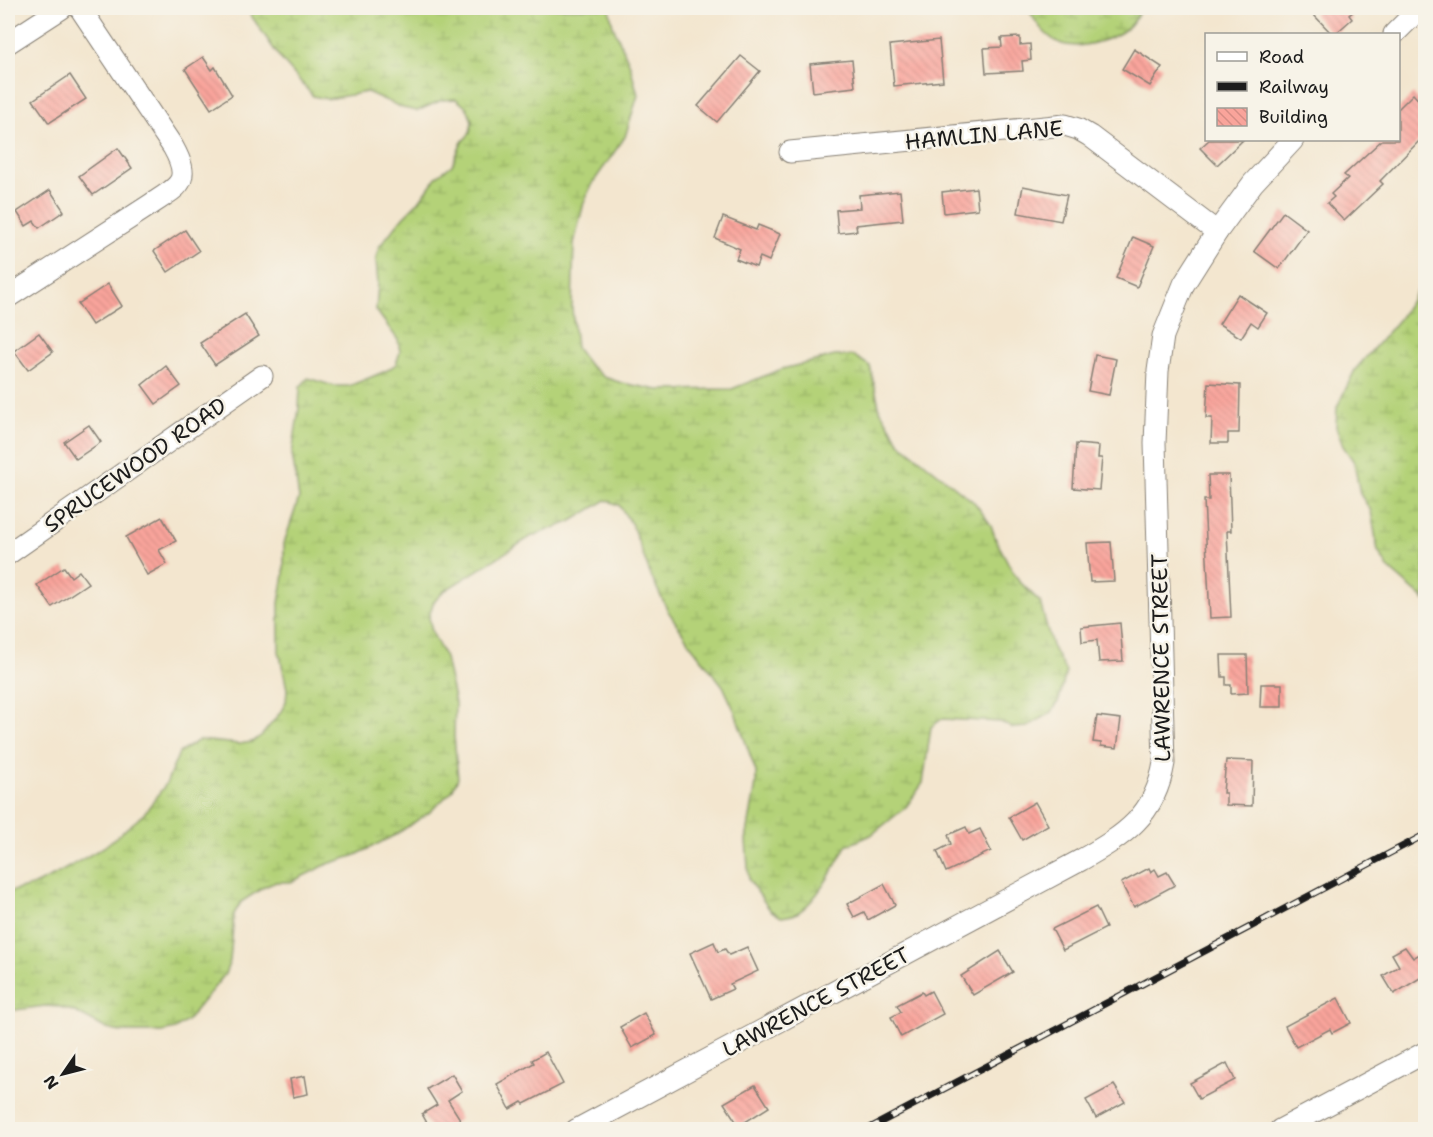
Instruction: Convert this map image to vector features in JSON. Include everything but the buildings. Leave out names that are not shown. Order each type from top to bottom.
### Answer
[{"type":"street","points":[[8,43],[62,8]]},
{"type":"street","points":[[8,297],[157,200],[182,180],[183,168],[176,153],[80,8]]},
{"type":"street","points":[[1395,33],[1420,8]]},
{"type":"street","name":"HAMLIN LANE","points":[[790,152],[1052,125],[1072,126],[1090,136],[1217,232]]},
{"type":"street","name":"LAWRENCE STREET","points":[[576,1130],[1081,860],[1126,832],[1148,810],[1162,778],[1165,751],[1155,443],[1159,359],[1166,325],[1191,271],[1217,232],[1253,183],[1292,141]]},
{"type":"street","name":"SPRUCEWOOD ROAD","points":[[8,554],[262,376]]},
{"type":"street","points":[[1280,1130],[1425,1052]]},
{"type":"green space","points":[[249,8],[611,8],[613,26],[630,65],[638,95],[625,137],[592,184],[584,202],[574,243],[572,308],[576,348],[588,364],[604,377],[658,390],[732,389],[782,369],[835,356],[854,356],[870,366],[880,410],[900,443],[975,503],[991,525],[996,540],[1012,570],[1020,582],[1040,602],[1052,646],[1066,672],[1059,700],[1052,712],[1027,727],[1012,728],[1000,722],[942,719],[931,727],[923,783],[906,807],[871,835],[846,846],[824,884],[810,902],[795,914],[781,917],[770,910],[749,880],[746,840],[756,772],[735,712],[723,686],[668,611],[651,576],[632,525],[619,505],[606,500],[570,522],[532,536],[444,591],[433,603],[429,617],[432,632],[445,658],[455,703],[454,736],[458,778],[452,791],[430,812],[395,835],[356,855],[328,864],[291,882],[276,882],[264,887],[241,902],[234,914],[230,961],[225,974],[187,1021],[175,1029],[162,1032],[121,1032],[107,1029],[73,1011],[60,1007],[45,1006],[8,1011],[8,892],[32,886],[104,847],[143,815],[166,784],[179,753],[199,740],[239,744],[252,742],[262,735],[286,702],[287,689],[279,651],[279,603],[284,575],[284,543],[299,498],[292,454],[300,387],[308,378],[334,386],[349,386],[386,371],[396,364],[400,352],[398,340],[376,310],[378,284],[376,259],[379,247],[420,200],[437,176],[452,165],[462,142],[470,133],[472,121],[467,108],[456,99],[442,100],[417,111],[403,108],[367,92],[327,99],[313,96],[280,58],[250,14]]},
{"type":"green space","points":[[1028,8],[1140,8],[1129,26],[1112,37],[1091,44],[1070,45],[1062,44],[1046,34]]},
{"type":"green space","points":[[1425,279],[1425,600],[1388,568],[1378,551],[1371,511],[1360,494],[1354,462],[1343,446],[1336,427],[1337,407],[1355,370],[1399,319]]},
{"type":"railway","points":[[866,1130],[1426,834]]}]
